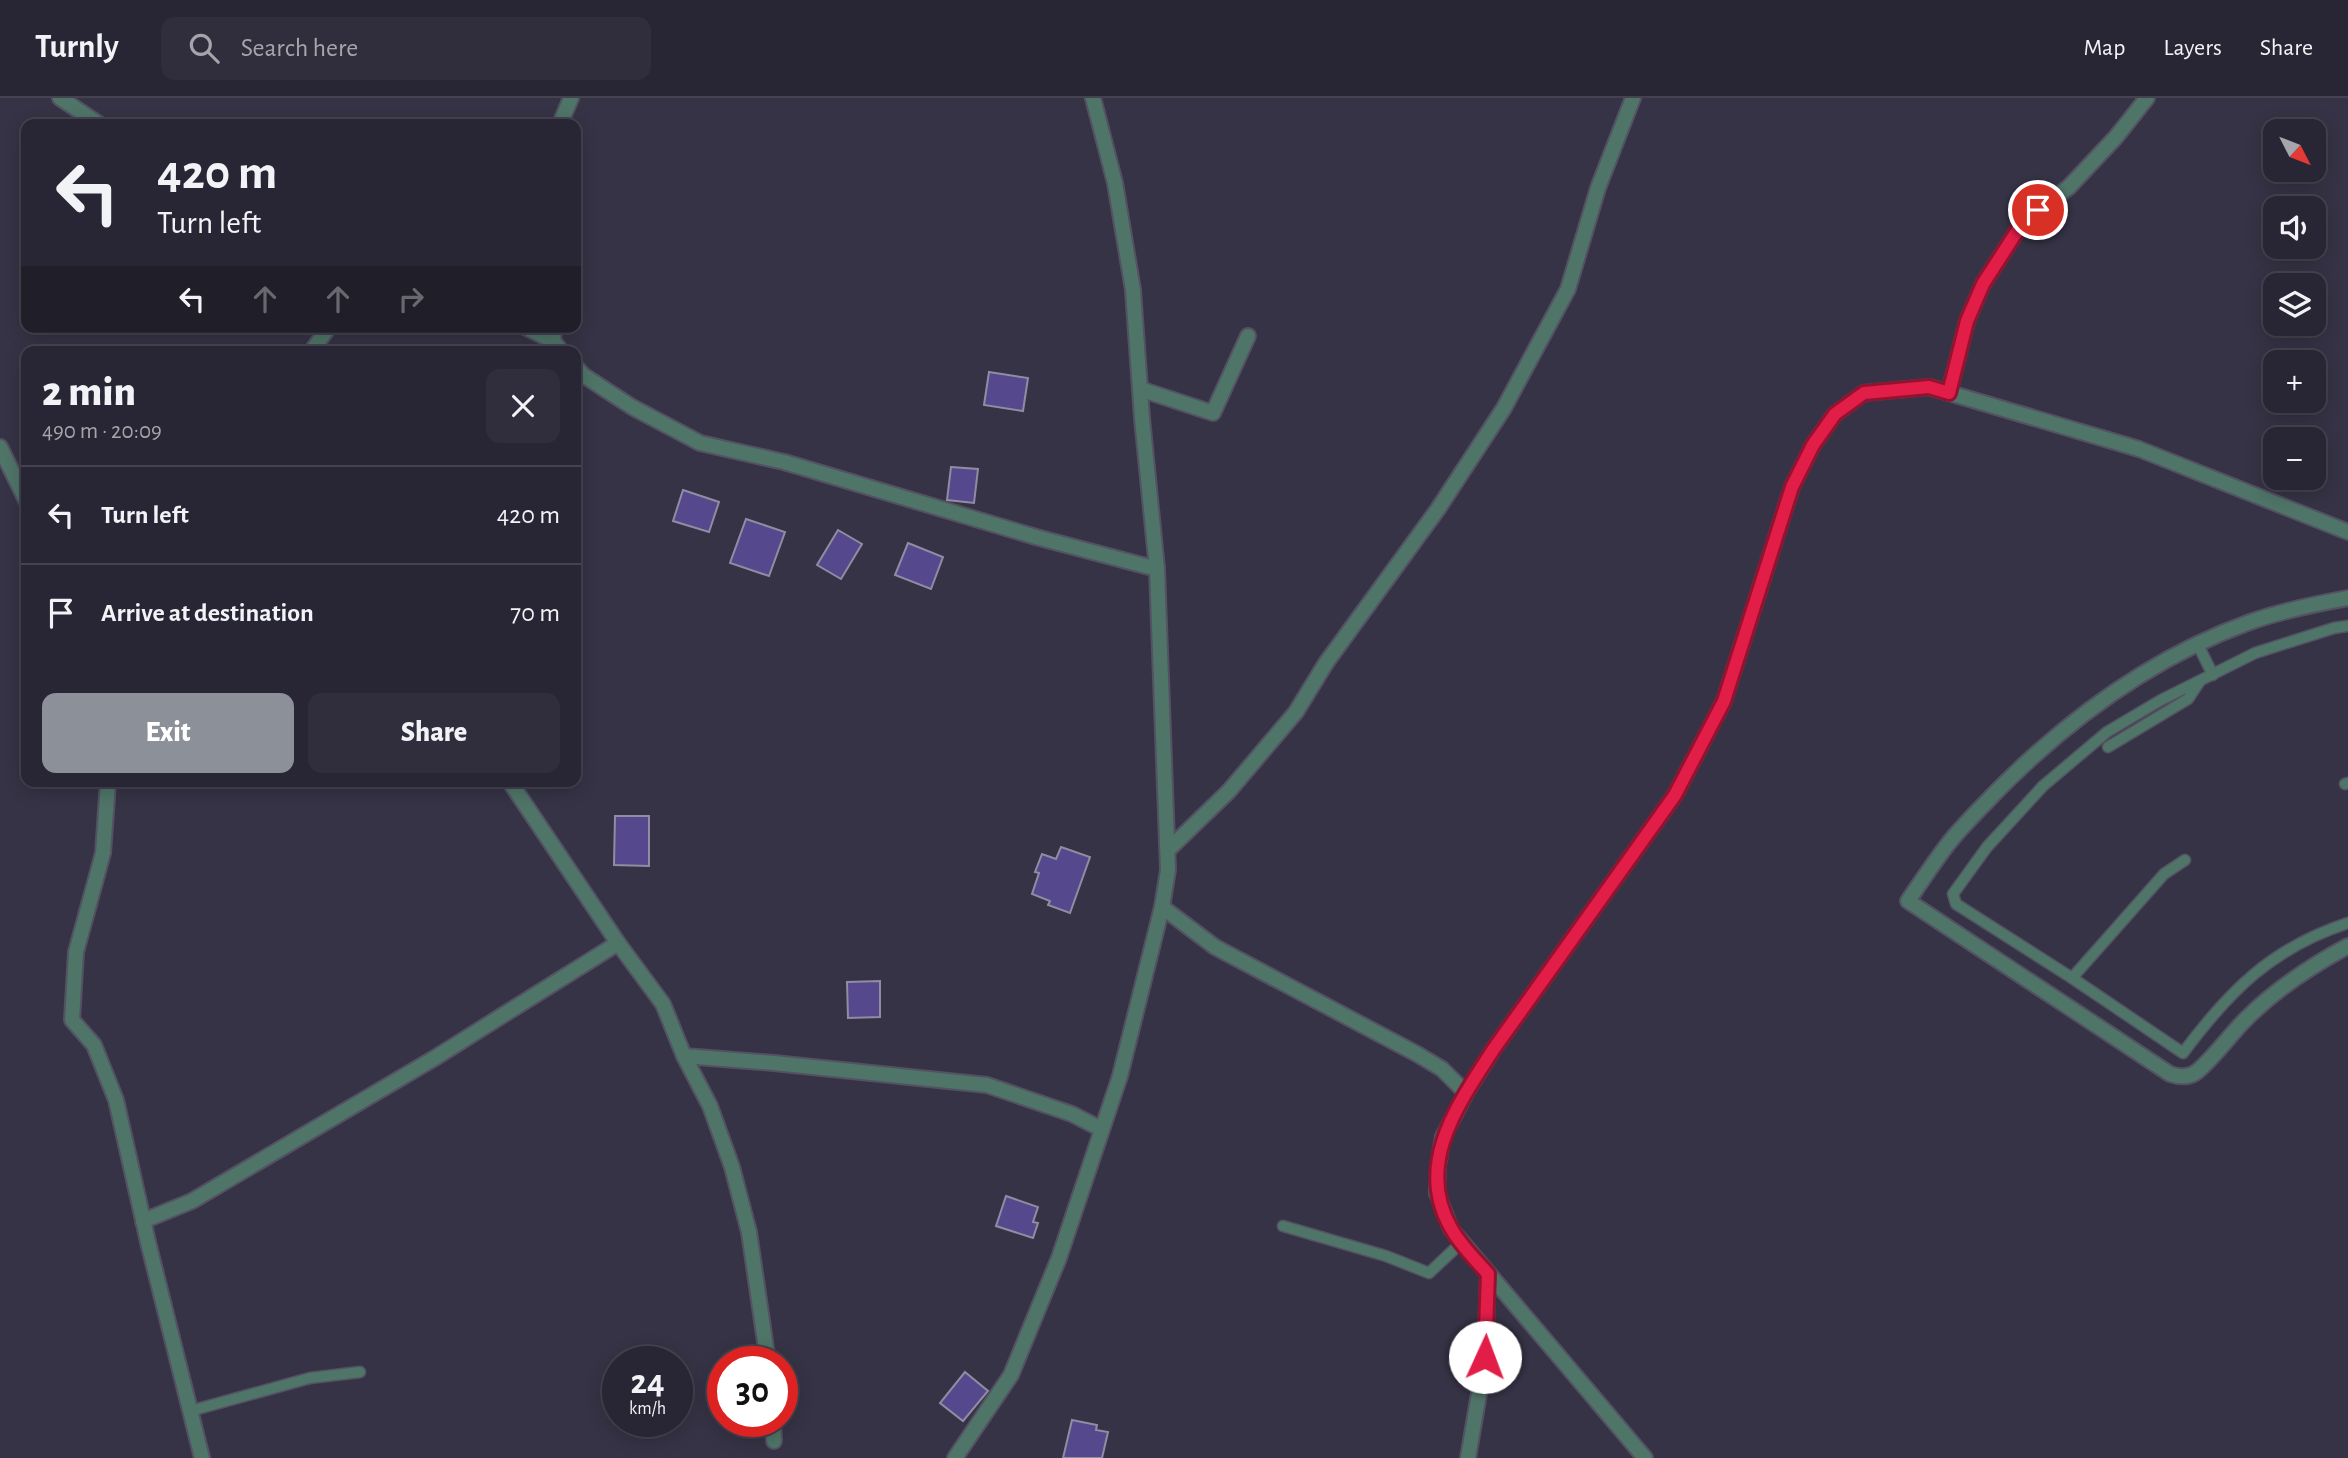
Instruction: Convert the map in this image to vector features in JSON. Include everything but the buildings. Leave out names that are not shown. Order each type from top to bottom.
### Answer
[{"type":"street","points":[[60,98],[92,119]]},
{"type":"street","points":[[562,119],[571,98]]},
{"type":"street","points":[[955,1458],[1011,1375],[1059,1258],[1121,1076],[1162,907],[1168,870],[1157,569],[1133,290],[1115,183],[1093,98]]},
{"type":"street","points":[[1168,850],[1229,791],[1296,712],[1326,663],[1438,509],[1504,408],[1568,289],[1598,188],[1633,98]]},
{"type":"street","points":[[1949,393],[1967,321],[1983,284],[2023,222],[2069,187],[2116,137],[2147,98]]},
{"type":"street","points":[[536,333],[554,343]]},
{"type":"street","points":[[1140,388],[1213,413],[1248,335]]},
{"type":"street","points":[[581,372],[632,407],[700,443],[784,462],[1036,537],[1157,569]]},
{"type":"street","points":[[1646,1458],[1451,1229],[1437,1193],[1443,1137],[1493,1050],[1675,795],[1724,701],[1792,487],[1813,445],[1835,414],[1864,393],[1929,387],[2139,449],[2348,532]]},
{"type":"street","points":[[0,447],[21,490]]},
{"type":"street","points":[[2348,598],[2250,622],[2198,645],[2124,686],[2074,721],[2009,779],[1949,843],[1908,901],[2170,1074],[2180,1077],[2198,1071],[2234,1030],[2278,990],[2307,969],[2348,946]]},
{"type":"street","points":[[108,787],[103,853],[76,952],[72,1020],[94,1045],[116,1100],[202,1458]]},
{"type":"street","points":[[513,787],[618,943],[663,1004],[684,1056],[710,1106],[733,1167],[749,1232],[766,1346]]},
{"type":"street","points":[[1162,907],[1215,947],[1442,1069],[1466,1093]]},
{"type":"street","points":[[143,1221],[192,1201],[433,1059],[618,943]]},
{"type":"street","points":[[684,1056],[987,1085],[1072,1114],[1101,1129]]},
{"type":"street","points":[[1468,1458],[1485,1357],[1488,1274]]},
{"type":"street","points":[[774,1437],[774,1441]]},
{"type":"lane","points":[[2348,626],[2255,653],[2161,700],[2107,733],[2043,786],[1987,847],[1954,891],[1953,898],[1956,904],[2073,978],[2183,1053],[2212,1014],[2247,979],[2288,948],[2348,923]]},
{"type":"lane","points":[[2198,645],[2213,675]]},
{"type":"lane","points":[[2108,747],[2188,699],[2200,681]]},
{"type":"lane","points":[[2073,978],[2164,874],[2185,860]]},
{"type":"lane","points":[[1283,1226],[1386,1256],[1429,1273],[1462,1242]]},
{"type":"lane","points":[[190,1411],[310,1378],[360,1372]]},
{"type":"route","points":[[1485,1357],[1488,1274],[1451,1229],[1437,1193],[1443,1137],[1493,1050],[1675,795],[1724,701],[1792,487],[1813,445],[1835,414],[1864,393],[1929,387],[1949,393],[1967,321],[1983,284],[2023,222],[2038,210]]}]
